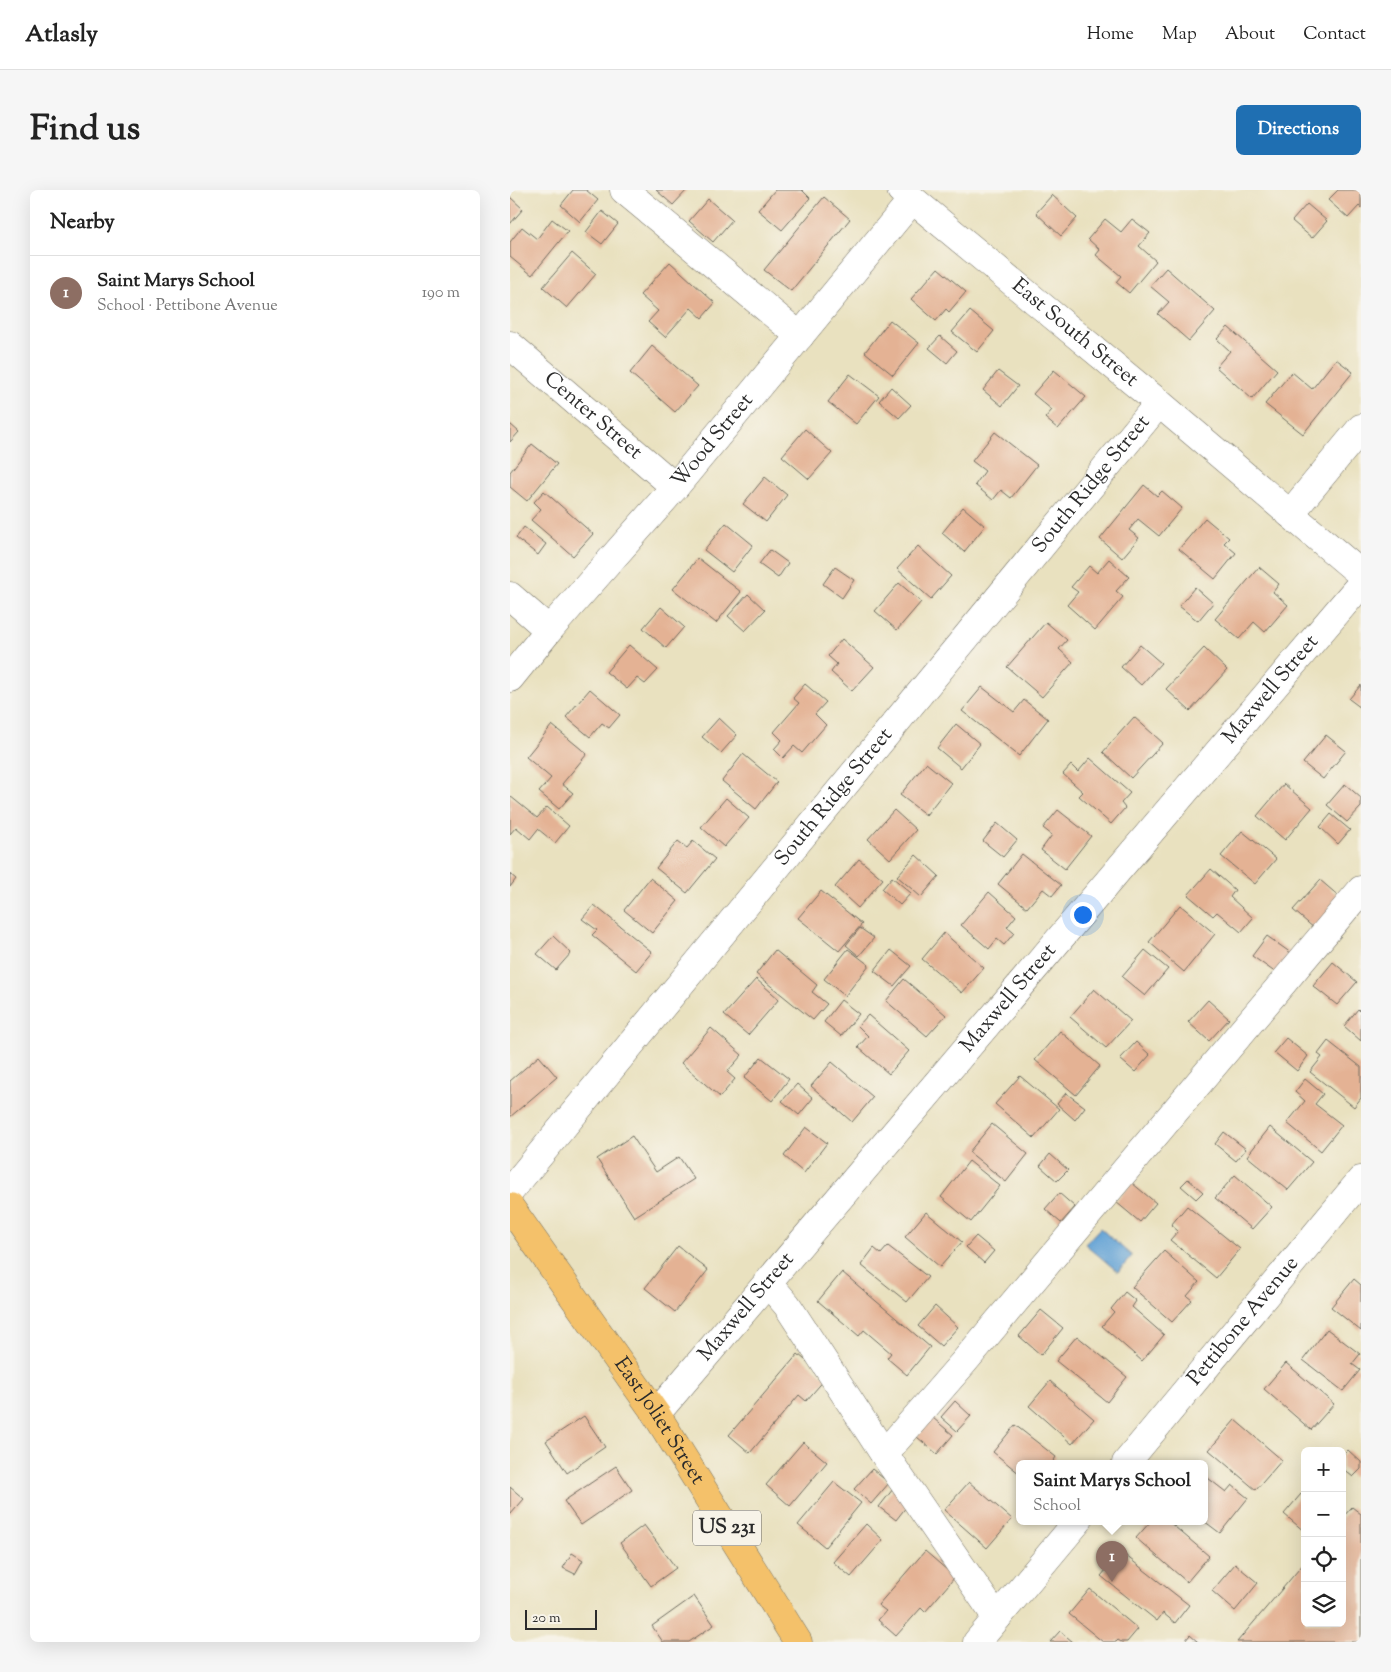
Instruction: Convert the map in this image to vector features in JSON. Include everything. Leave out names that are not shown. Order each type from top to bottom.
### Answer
[{"type":"main road","name":"East Joliet Street","points":[[510,1207],[656,1414],[798,1642]]},
{"type":"street","points":[[624,190],[800,336]]},
{"type":"street","name":"Wood Street","points":[[510,678],[549,630],[675,487],[800,336],[906,195]]},
{"type":"street","name":"East South Street","points":[[906,195],[1159,403],[1361,574]]},
{"type":"street","name":"Center Street","points":[[510,345],[675,487]]},
{"type":"street","name":"South Ridge Street","points":[[510,1191],[1159,403]]},
{"type":"street","points":[[1290,514],[1361,428]]},
{"type":"street","name":"Maxwell Street","points":[[656,1414],[1361,584]]},
{"type":"street","points":[[510,596],[549,630]]},
{"type":"street","points":[[884,1454],[964,1362],[1361,890]]},
{"type":"street","name":"Pettibone Avenue","points":[[1128,1460],[1361,1180]]},
{"type":"street","points":[[768,1283],[787,1305],[884,1454],[997,1618]]},
{"type":"street","points":[[977,1642],[1075,1525]]},
{"type":"water","points":[[1100,1228],[1132,1256],[1118,1272],[1085,1244]]},
{"type":"building","points":[[573,190],[586,190],[598,200],[580,222],[561,205]]},
{"type":"building","points":[[656,190],[687,190],[673,205]]},
{"type":"building","points":[[775,190],[802,190],[810,198],[782,230],[758,210]]},
{"type":"building","points":[[1338,190],[1361,190],[1361,208],[1359,206],[1348,218],[1328,200]]},
{"type":"building","points":[[1052,195],[1077,218],[1061,236],[1036,213]]},
{"type":"building","points":[[510,197],[523,209],[510,224]]},
{"type":"building","points":[[824,197],[850,219],[791,291],[764,270]]},
{"type":"building","points":[[708,199],[732,220],[713,242],[689,221]]},
{"type":"building","points":[[1307,204],[1327,221],[1312,238],[1292,221]]},
{"type":"building","points":[[602,211],[618,224],[602,244],[586,232]]},
{"type":"building","points":[[552,219],[568,231],[532,275],[510,257],[510,242],[522,227],[537,239]]},
{"type":"building","points":[[1105,219],[1121,232],[1132,219],[1150,233],[1139,246],[1156,261],[1129,293],[1116,282],[1121,276],[1096,255],[1100,250],[1088,239]]},
{"type":"building","points":[[572,253],[596,274],[567,308],[543,287]]},
{"type":"building","points":[[670,262],[715,303],[702,318],[691,308],[665,337],[648,322],[658,311],[640,295]]},
{"type":"building","points":[[938,268],[966,292],[949,312],[946,309],[936,321],[911,299]]},
{"type":"building","points":[[1166,268],[1215,311],[1189,341],[1158,314],[1169,302],[1150,286]]},
{"type":"building","points":[[970,311],[994,331],[977,352],[952,332]]},
{"type":"building","points":[[890,320],[919,343],[893,375],[865,352]]},
{"type":"building","points":[[1228,327],[1277,370],[1252,399],[1216,367],[1230,351],[1217,339]]},
{"type":"building","points":[[940,336],[957,351],[947,363],[929,348]]},
{"type":"building","points":[[652,346],[698,386],[675,412],[630,373]]},
{"type":"building","points":[[1336,359],[1353,372],[1303,434],[1265,404],[1292,372],[1312,389]]},
{"type":"building","points":[[1054,370],[1086,397],[1058,429],[1045,418],[1052,410],[1033,394]]},
{"type":"building","points":[[998,371],[1018,386],[1002,406],[983,390]]},
{"type":"building","points":[[850,374],[879,396],[856,424],[828,402]]},
{"type":"building","points":[[891,387],[911,405],[899,418],[879,401]]},
{"type":"building","points":[[510,424],[519,432],[510,442]]},
{"type":"building","points":[[805,429],[832,453],[809,479],[782,456]]},
{"type":"building","points":[[995,432],[1037,465],[1011,498],[1001,490],[993,500],[975,485],[985,471],[972,461]]},
{"type":"building","points":[[532,444],[557,464],[527,501],[510,487],[510,472]]},
{"type":"building","points":[[765,477],[787,495],[766,522],[743,504]]},
{"type":"building","points":[[1144,485],[1157,496],[1162,491],[1182,508],[1159,536],[1138,519],[1129,530],[1139,538],[1122,558],[1100,539]]},
{"type":"building","points":[[544,491],[593,534],[573,556],[531,520],[541,509],[534,502]]},
{"type":"building","points":[[963,507],[985,526],[964,552],[942,533]]},
{"type":"building","points":[[1205,518],[1229,538],[1224,543],[1236,553],[1215,579],[1179,549]]},
{"type":"building","points":[[726,523],[753,545],[732,572],[704,550]]},
{"type":"building","points":[[524,527],[546,544],[538,555],[516,538]]},
{"type":"building","points":[[918,546],[951,576],[931,599],[897,569]]},
{"type":"building","points":[[770,550],[788,563],[778,578],[759,564]]},
{"type":"building","points":[[698,558],[741,592],[716,623],[673,589]]},
{"type":"building","points":[[1109,559],[1129,577],[1116,591],[1123,597],[1095,630],[1067,605],[1078,592],[1071,587],[1089,566],[1097,573]]},
{"type":"building","points":[[835,567],[854,580],[842,598],[823,584]]},
{"type":"building","points":[[1259,567],[1279,584],[1273,592],[1288,605],[1265,632],[1254,622],[1239,639],[1215,619]]},
{"type":"building","points":[[899,583],[921,602],[897,630],[875,611]]},
{"type":"building","points":[[1195,587],[1213,603],[1198,621],[1179,606]]},
{"type":"building","points":[[748,594],[765,610],[745,631],[728,616]]},
{"type":"building","points":[[661,607],[684,627],[666,648],[643,628]]},
{"type":"building","points":[[1046,622],[1067,640],[1059,649],[1073,662],[1042,697],[1007,667]]},
{"type":"building","points":[[842,639],[874,667],[852,691],[831,672],[837,664],[828,656]]},
{"type":"building","points":[[629,645],[658,670],[645,684],[637,678],[627,689],[606,672]]},
{"type":"building","points":[[1140,645],[1161,663],[1141,685],[1121,667]]},
{"type":"building","points":[[1204,648],[1227,670],[1190,711],[1166,689]]},
{"type":"building","points":[[805,684],[826,702],[815,714],[826,725],[802,753],[794,746],[783,758],[774,749],[782,740],[774,732],[799,703],[793,698]]},
{"type":"building","points":[[1361,685],[1361,708],[1349,699]]},
{"type":"building","points":[[982,687],[1014,712],[1024,700],[1048,719],[1019,756],[962,711]]},
{"type":"building","points":[[590,689],[620,715],[609,728],[602,723],[590,737],[566,717]]},
{"type":"building","points":[[1134,717],[1163,743],[1131,778],[1103,752]]},
{"type":"building","points":[[719,718],[737,735],[721,753],[702,737]]},
{"type":"building","points":[[956,724],[980,744],[961,768],[937,748]]},
{"type":"building","points":[[552,725],[587,754],[562,784],[573,793],[559,809],[539,792],[551,778],[526,757]]},
{"type":"building","points":[[1326,735],[1346,751],[1323,779],[1303,763]]},
{"type":"building","points":[[743,754],[777,782],[756,809],[722,781]]},
{"type":"building","points":[[1090,758],[1130,793],[1121,803],[1125,808],[1111,824],[1079,796],[1083,792],[1063,774],[1071,765],[1078,772]]},
{"type":"building","points":[[926,763],[951,783],[926,815],[900,795]]},
{"type":"building","points":[[1284,784],[1312,808],[1285,840],[1257,816]]},
{"type":"building","points":[[1345,784],[1361,798],[1361,807],[1347,822],[1327,805]]},
{"type":"building","points":[[510,796],[537,818],[547,807],[569,826],[555,843],[538,829],[530,839],[516,827],[510,834]]},
{"type":"building","points":[[726,798],[749,818],[724,847],[701,827]]},
{"type":"building","points":[[894,810],[916,830],[890,859],[868,839]]},
{"type":"building","points":[[1058,810],[1091,836],[1065,869],[1041,850],[1052,835],[1043,828]]},
{"type":"building","points":[[1331,814],[1350,830],[1338,844],[1320,827]]},
{"type":"building","points":[[997,823],[1017,840],[1003,857],[983,841]]},
{"type":"building","points":[[1242,831],[1276,859],[1255,884],[1221,856]]},
{"type":"building","points":[[678,841],[687,848],[693,841],[715,859],[687,893],[656,868]]},
{"type":"building","points":[[1022,854],[1061,885],[1052,896],[1043,889],[1027,908],[998,884]]},
{"type":"building","points":[[916,855],[939,876],[921,897],[897,876]]},
{"type":"building","points":[[859,859],[883,879],[858,908],[835,887]]},
{"type":"building","points":[[1211,869],[1235,890],[1230,897],[1253,918],[1241,932],[1217,912],[1213,916],[1188,895]]},
{"type":"building","points":[[510,874],[516,879],[510,887]]},
{"type":"building","points":[[892,877],[911,893],[900,905],[882,889]]},
{"type":"building","points":[[650,878],[678,901],[652,933],[624,910]]},
{"type":"building","points":[[1320,880],[1341,898],[1315,929],[1293,910]]},
{"type":"building","points":[[821,891],[862,924],[839,951],[798,918]]},
{"type":"building","points":[[989,892],[1016,916],[1007,927],[1014,933],[1004,945],[997,939],[989,949],[961,925]]},
{"type":"building","points":[[594,905],[652,952],[636,971],[592,935],[597,930],[582,919]]},
{"type":"building","points":[[1180,905],[1215,934],[1184,972],[1149,942]]},
{"type":"building","points":[[860,928],[874,938],[859,956],[846,945]]},
{"type":"building","points":[[944,933],[984,968],[962,993],[922,959]]},
{"type":"building","points":[[553,936],[571,953],[556,970],[537,954]]},
{"type":"building","points":[[1267,936],[1291,953],[1276,973],[1252,956]]},
{"type":"building","points":[[848,949],[869,965],[845,996],[824,979]]},
{"type":"building","points":[[775,950],[817,985],[812,992],[827,1004],[813,1020],[756,974]]},
{"type":"building","points":[[891,950],[911,966],[894,986],[874,971]]},
{"type":"building","points":[[1145,950],[1168,969],[1145,996],[1122,977]]},
{"type":"building","points":[[1333,962],[1357,982],[1337,1005],[1313,986]]},
{"type":"building","points":[[756,979],[779,999],[748,1035],[724,1015]]},
{"type":"building","points":[[904,979],[946,1015],[927,1036],[886,1001]]},
{"type":"building","points":[[1094,989],[1131,1021],[1106,1048],[1070,1017]]},
{"type":"building","points":[[841,1000],[859,1014],[841,1036],[824,1022]]},
{"type":"building","points":[[1208,1000],[1229,1019],[1209,1041],[1188,1022]]},
{"type":"building","points":[[1358,1009],[1361,1012],[1361,1041],[1344,1026]]},
{"type":"building","points":[[868,1015],[909,1051],[889,1074],[858,1047],[868,1036],[858,1026]]},
{"type":"building","points":[[711,1028],[742,1055],[727,1072],[735,1079],[720,1097],[681,1063]]},
{"type":"building","points":[[1060,1031],[1100,1066],[1076,1095],[1035,1060]]},
{"type":"building","points":[[1286,1038],[1308,1056],[1297,1071],[1274,1052]]},
{"type":"building","points":[[1328,1041],[1361,1067],[1361,1098],[1354,1107],[1310,1072],[1322,1057],[1318,1054]]},
{"type":"building","points":[[1136,1042],[1150,1055],[1135,1072],[1120,1059]]},
{"type":"building","points":[[539,1056],[557,1077],[510,1117],[510,1081]]},
{"type":"building","points":[[761,1057],[789,1079],[772,1101],[744,1078]]},
{"type":"building","points":[[832,1062],[873,1097],[852,1122],[811,1086]]},
{"type":"building","points":[[1020,1076],[1059,1109],[1034,1138],[995,1104]]},
{"type":"building","points":[[1305,1079],[1323,1094],[1315,1104],[1342,1125],[1321,1151],[1287,1123],[1305,1101],[1295,1092]]},
{"type":"building","points":[[797,1084],[813,1098],[799,1115],[782,1101]]},
{"type":"building","points":[[1066,1093],[1085,1107],[1075,1120],[1057,1104]]},
{"type":"building","points":[[992,1124],[1028,1154],[1006,1182],[969,1152]]},
{"type":"building","points":[[806,1127],[827,1143],[804,1173],[784,1156]]},
{"type":"building","points":[[1270,1127],[1312,1162],[1288,1190],[1247,1156]]},
{"type":"building","points":[[1224,1132],[1246,1149],[1236,1161],[1215,1144]]},
{"type":"building","points":[[632,1136],[656,1172],[679,1157],[694,1179],[634,1217],[597,1159]]},
{"type":"building","points":[[1050,1154],[1068,1170],[1057,1181],[1040,1166]]},
{"type":"building","points":[[969,1161],[1000,1186],[971,1222],[941,1197]]},
{"type":"building","points":[[1235,1175],[1272,1207],[1252,1229],[1215,1198]]},
{"type":"building","points":[[1188,1179],[1203,1192],[1196,1199],[1181,1186]]},
{"type":"building","points":[[1132,1183],[1156,1203],[1140,1222],[1116,1202]]},
{"type":"building","points":[[1059,1193],[1075,1207],[1061,1223],[1045,1209]]},
{"type":"building","points":[[1187,1206],[1240,1249],[1216,1278],[1170,1240],[1178,1231],[1171,1225]]},
{"type":"building","points":[[926,1212],[962,1242],[940,1267],[905,1237]]},
{"type":"building","points":[[976,1236],[994,1251],[984,1263],[966,1247]]},
{"type":"building","points":[[678,1246],[708,1270],[675,1312],[645,1288]]},
{"type":"building","points":[[888,1246],[928,1277],[907,1302],[861,1265],[874,1248],[881,1254]]},
{"type":"building","points":[[1164,1251],[1199,1282],[1187,1296],[1192,1300],[1172,1322],[1132,1287]]},
{"type":"building","points":[[842,1272],[930,1347],[907,1375],[887,1358],[891,1353],[864,1330],[859,1336],[818,1301]]},
{"type":"building","points":[[1354,1279],[1361,1285],[1361,1331],[1331,1307]]},
{"type":"building","points":[[1125,1292],[1136,1301],[1132,1307],[1164,1335],[1142,1361],[1102,1326],[1114,1312],[1111,1309]]},
{"type":"building","points":[[935,1306],[958,1327],[941,1346],[918,1326]]},
{"type":"building","points":[[1041,1310],[1063,1328],[1041,1355],[1019,1336]]},
{"type":"building","points":[[1327,1329],[1360,1354],[1352,1364],[1360,1370],[1343,1391],[1303,1360]]},
{"type":"building","points":[[1077,1336],[1127,1377],[1107,1402],[1056,1361]]},
{"type":"building","points":[[798,1354],[826,1378],[806,1401],[799,1395],[750,1453],[729,1435]]},
{"type":"building","points":[[1286,1363],[1334,1404],[1311,1430],[1264,1389]]},
{"type":"building","points":[[1050,1381],[1094,1419],[1072,1444],[1029,1406]]},
{"type":"building","points":[[955,1401],[971,1416],[957,1431],[941,1417]]},
{"type":"building","points":[[584,1416],[605,1447],[567,1473],[546,1441]]},
{"type":"building","points":[[933,1418],[953,1435],[937,1454],[917,1437]]},
{"type":"building","points":[[1235,1420],[1282,1460],[1256,1490],[1209,1450]]},
{"type":"building","points":[[1015,1425],[1056,1457],[1054,1460],[1016,1460],[1016,1471],[993,1452]]},
{"type":"building","points":[[803,1442],[827,1462],[790,1506],[766,1485]]},
{"type":"building","points":[[1348,1450],[1361,1462],[1361,1469],[1353,1477],[1346,1471],[1346,1452]]},
{"type":"building","points":[[616,1466],[632,1490],[581,1525],[564,1501]]},
{"type":"building","points":[[872,1469],[889,1483],[871,1504],[854,1489]]},
{"type":"building","points":[[1208,1478],[1226,1492],[1232,1485],[1248,1498],[1220,1533],[1208,1524]]},
{"type":"building","points":[[834,1482],[861,1503],[825,1547],[798,1525]]},
{"type":"building","points":[[969,1482],[1012,1519],[987,1548],[944,1510]]},
{"type":"building","points":[[510,1487],[524,1499],[510,1515]]},
{"type":"building","points":[[893,1489],[910,1502],[896,1520],[879,1507]]},
{"type":"building","points":[[1301,1494],[1301,1529],[1284,1514]]},
{"type":"building","points":[[1352,1507],[1361,1514],[1361,1642],[1237,1642],[1301,1567],[1301,1627],[1346,1627],[1346,1514]]},
{"type":"building","points":[[866,1524],[883,1540],[851,1577],[833,1562]]},
{"type":"building","points":[[644,1525],[676,1568],[651,1586],[620,1543]]},
{"type":"building","points":[[1147,1525],[1173,1525],[1209,1556],[1187,1582],[1136,1538]]},
{"type":"building","points":[[925,1551],[955,1577],[925,1612],[921,1608],[896,1636],[878,1620],[886,1611],[878,1605]]},
{"type":"building","points":[[1121,1552],[1189,1605],[1175,1623],[1163,1613],[1157,1621],[1101,1576]]},
{"type":"building","points":[[572,1553],[583,1560],[575,1574],[563,1568]]},
{"type":"building","points":[[1235,1564],[1258,1583],[1235,1611],[1212,1591]]},
{"type":"building","points":[[1090,1589],[1138,1629],[1127,1642],[1118,1640],[1116,1642],[1103,1642],[1069,1614]]},
{"type":"building","points":[[694,1596],[714,1625],[689,1642],[663,1642],[652,1626]]},
{"type":"building","points":[[1060,1631],[1073,1642],[1050,1642]]},
{"type":"building","points":[[1190,1635],[1198,1642],[1184,1642]]},
{"type":"place","name":"Saint Marys School","points":[[1112,1582]]}]
